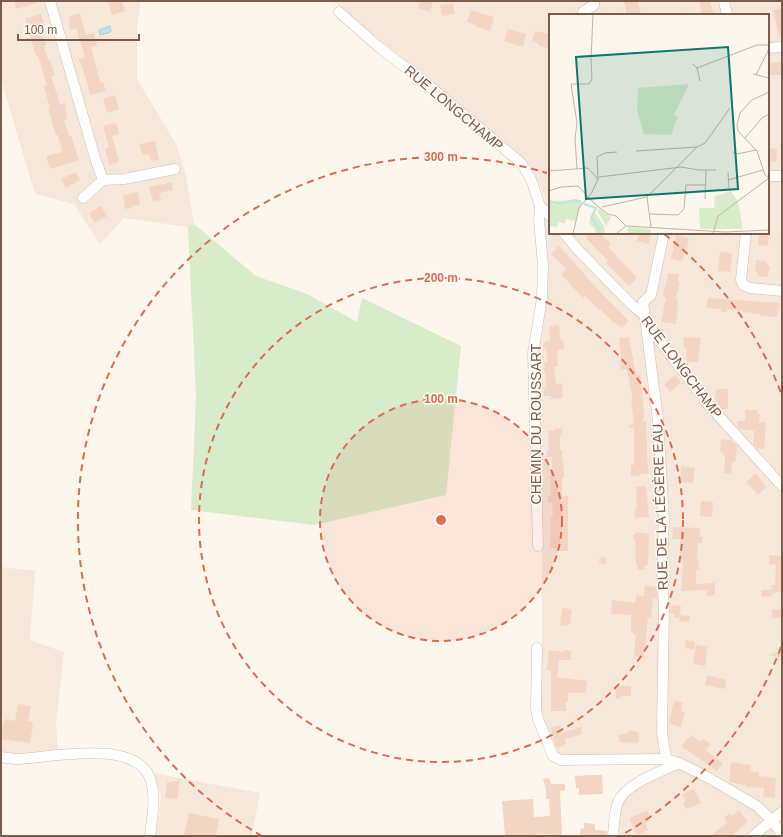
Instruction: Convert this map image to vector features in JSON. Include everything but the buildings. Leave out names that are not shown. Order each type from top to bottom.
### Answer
[{"type":"street","points":[[50,1],[95,158],[103,180]]},
{"type":"street","points":[[583,12],[594,5],[594,1]]},
{"type":"street","points":[[724,1],[727,14]]},
{"type":"street","name":"RUE LONGCHAMP","points":[[339,12],[380,48],[427,84],[521,163],[532,180],[540,206],[549,215]]},
{"type":"street","points":[[769,48],[782,47]]},
{"type":"street","points":[[83,198],[103,180],[124,179],[175,169]]},
{"type":"street","points":[[769,176],[782,176]]},
{"type":"street","name":"CHEMIN DU ROUSSART","points":[[538,546],[533,353],[542,298],[543,266],[539,220],[540,206]]},
{"type":"street","name":"RUE LONGCHAMP","points":[[565,234],[578,250],[631,304],[644,315],[656,336],[708,404],[782,486]]},
{"type":"street","points":[[644,315],[643,302],[651,294],[664,234]]},
{"type":"street","points":[[746,234],[741,280],[744,285],[750,288],[782,292]]},
{"type":"street","name":"RUE DE LA LÉGÈRE EAU","points":[[644,315],[649,341],[659,441],[664,519],[662,569],[664,608],[662,732],[666,759]]},
{"type":"street","points":[[537,648],[536,708],[538,719],[553,756],[561,760],[666,759],[679,763],[757,806],[782,834]]},
{"type":"street","points":[[1,757],[18,759],[98,753],[126,757],[142,766],[151,780],[153,811],[150,836]]},
{"type":"street","points":[[613,836],[615,813],[618,801],[626,791],[636,784],[679,763]]},
{"type":"street","points":[[753,836],[782,812]]},
{"type":"shaded area","points":[[1,1],[141,1],[137,25],[137,79],[176,144],[185,171],[194,224],[188,227],[124,218],[100,244],[74,204],[35,194],[1,80]]},
{"type":"shaded area","points":[[333,1],[782,1],[782,836],[617,836],[623,798],[637,786],[675,768],[675,755],[561,757],[555,754],[539,710],[542,647],[542,550],[538,359],[546,297],[543,221],[545,198],[533,168]]},
{"type":"shaded area","points":[[1,567],[35,571],[30,640],[64,652],[56,721],[58,760],[1,762]]},
{"type":"shaded area","points":[[153,773],[260,793],[252,836],[156,836],[161,797]]},
{"type":"green space","points":[[194,224],[256,276],[307,294],[357,322],[362,298],[461,346],[446,495],[314,525],[191,510],[196,397],[188,227]]},
{"type":"water","points":[[110,26],[111,32],[100,35],[99,30]]}]
